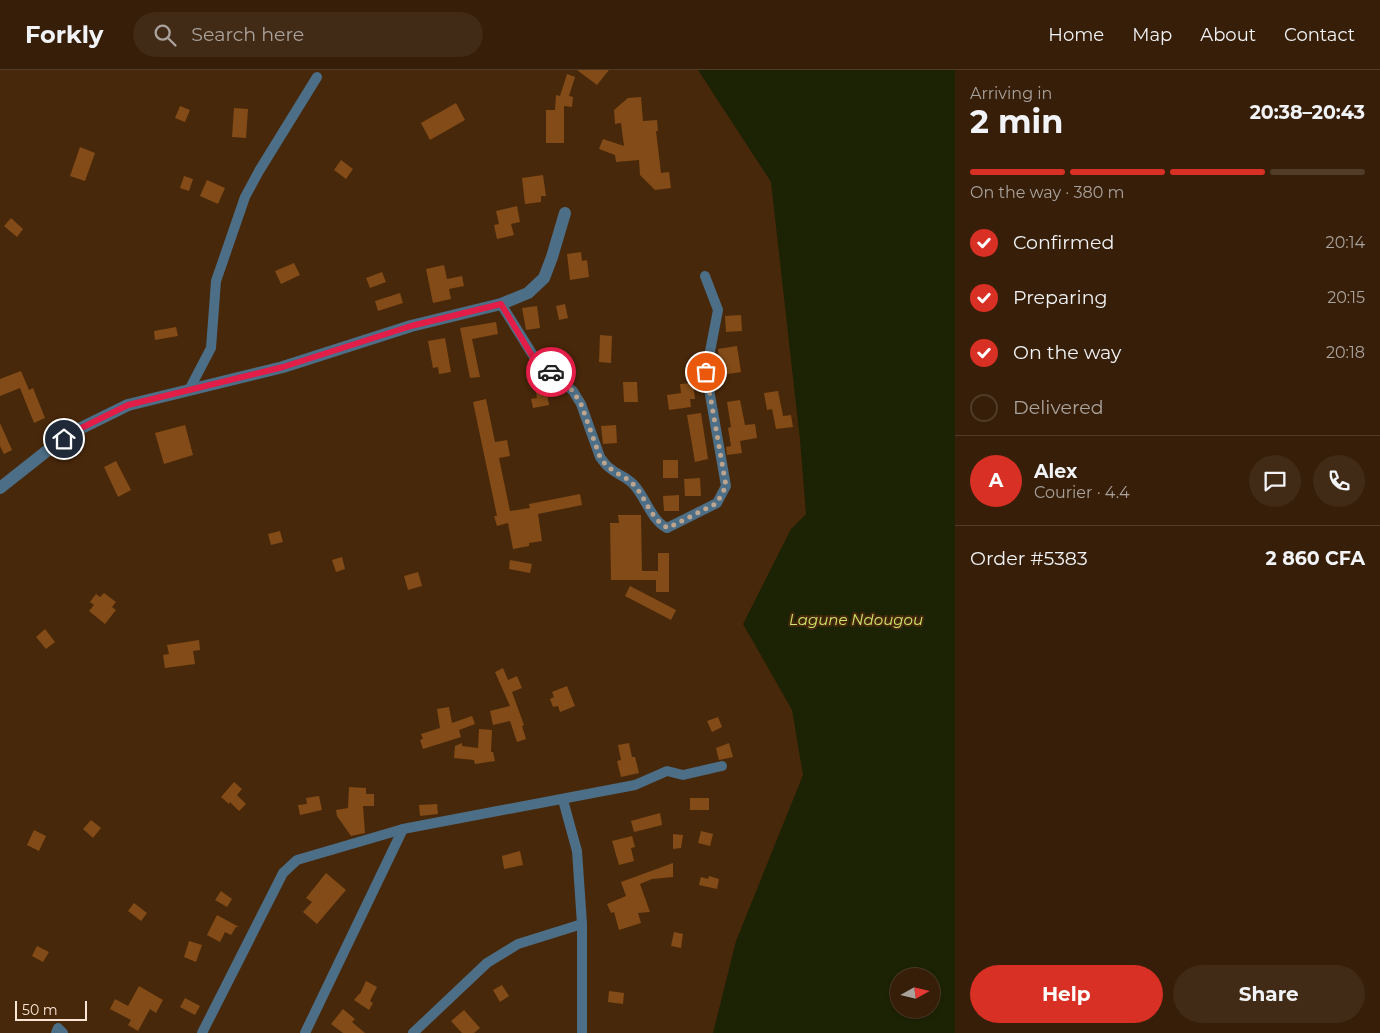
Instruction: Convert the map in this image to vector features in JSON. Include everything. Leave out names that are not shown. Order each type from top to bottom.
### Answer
[{"type":"street","points":[[189,390],[211,348],[216,281],[245,197],[317,77]]},
{"type":"street","points":[[0,488],[67,435],[128,405],[283,367],[411,326],[501,304],[528,293],[544,278],[565,213]]},
{"type":"street","points":[[501,304],[536,360],[573,391],[581,404],[600,457],[610,469],[630,480],[660,525],[668,528],[717,503],[726,486],[706,372],[718,310],[704,276]]},
{"type":"street","points":[[202,1033],[283,873],[297,860],[403,830],[635,785],[667,771],[683,775],[722,766]]},
{"type":"street","points":[[563,800],[578,850],[582,924],[582,1033]]},
{"type":"street","points":[[305,1033],[403,830]]},
{"type":"street","points":[[413,1033],[487,963],[518,944],[582,924]]},
{"type":"street","points":[[56,1033],[58,1028],[63,1033]]},
{"type":"water","name":"Lagune Ndougou","points":[[698,70],[955,70],[955,1033],[713,1033],[736,941],[803,775],[792,710],[743,624],[791,529],[806,514],[800,440],[771,182]]},
{"type":"building","points":[[577,70],[609,70],[597,85]]},
{"type":"building","points":[[567,74],[575,77],[569,96],[573,97],[572,107],[564,106],[564,143],[546,143],[546,110],[555,110],[556,95],[560,96]]},
{"type":"building","points":[[641,97],[643,121],[657,120],[658,131],[656,131],[661,173],[669,172],[671,188],[655,190],[640,175],[639,160],[616,162],[615,155],[599,149],[603,139],[624,146],[621,123],[615,124],[614,110],[628,98]]},
{"type":"building","points":[[456,103],[465,120],[430,140],[421,123]]},
{"type":"building","points":[[180,106],[190,110],[185,122],[175,118]]},
{"type":"building","points":[[234,108],[248,109],[246,138],[232,137]]},
{"type":"building","points":[[80,147],[95,153],[85,181],[70,176]]},
{"type":"building","points":[[341,160],[353,169],[346,179],[334,170]]},
{"type":"building","points":[[543,175],[546,196],[541,196],[541,202],[525,204],[522,178]]},
{"type":"building","points":[[184,176],[193,179],[189,191],[180,188]]},
{"type":"building","points":[[207,180],[225,188],[218,204],[200,196]]},
{"type":"building","points":[[517,206],[520,222],[511,224],[514,235],[497,239],[494,225],[499,224],[496,211]]},
{"type":"building","points":[[11,218],[23,229],[17,237],[4,226]]},
{"type":"building","points":[[581,252],[582,261],[587,260],[589,277],[570,280],[567,254]]},
{"type":"building","points":[[294,263],[300,275],[281,284],[275,271]]},
{"type":"building","points":[[444,265],[447,279],[462,276],[464,286],[449,289],[451,299],[433,303],[426,269]]},
{"type":"building","points":[[382,272],[386,282],[370,288],[366,278]]},
{"type":"building","points":[[400,293],[403,303],[378,311],[375,301]]},
{"type":"building","points":[[565,304],[568,318],[559,320],[556,306]]},
{"type":"building","points":[[537,306],[540,328],[526,330],[522,308]]},
{"type":"building","points":[[741,315],[742,331],[726,332],[725,316]]},
{"type":"building","points":[[496,322],[498,334],[472,339],[480,377],[470,378],[460,328]]},
{"type":"building","points":[[176,327],[178,336],[155,340],[154,331]]},
{"type":"building","points":[[600,335],[612,336],[611,363],[599,362]]},
{"type":"building","points":[[445,338],[451,372],[439,374],[438,367],[433,368],[428,341]]},
{"type":"building","points":[[737,346],[741,372],[722,375],[718,349]]},
{"type":"building","points":[[21,371],[29,390],[33,388],[45,418],[34,423],[20,388],[0,396],[0,379]]},
{"type":"building","points":[[544,377],[549,405],[533,408],[531,399],[537,398],[533,379]]},
{"type":"building","points":[[623,382],[637,382],[638,402],[624,402]]},
{"type":"building","points":[[693,383],[695,399],[690,399],[691,407],[669,410],[667,395],[681,393],[680,384]]},
{"type":"building","points":[[778,391],[783,416],[791,415],[793,427],[776,429],[772,409],[767,410],[764,393]]},
{"type":"building","points":[[486,399],[495,442],[507,440],[510,456],[499,458],[510,511],[530,508],[529,504],[580,494],[582,505],[538,514],[542,541],[529,543],[529,546],[513,549],[508,523],[497,526],[494,516],[497,516],[473,402]]},
{"type":"building","points":[[740,400],[745,425],[755,424],[757,438],[740,441],[742,453],[727,455],[726,447],[731,446],[728,428],[731,427],[727,402]]},
{"type":"building","points":[[701,413],[708,459],[695,462],[687,415]]},
{"type":"building","points":[[0,423],[12,450],[4,454],[0,446]]},
{"type":"building","points":[[185,425],[193,455],[164,464],[155,433]]},
{"type":"building","points":[[616,425],[617,443],[603,444],[601,426]]},
{"type":"building","points":[[663,460],[678,460],[678,478],[663,478]]},
{"type":"building","points":[[116,461],[131,490],[118,497],[104,467]]},
{"type":"building","points":[[700,478],[701,496],[685,496],[684,479]]},
{"type":"building","points":[[679,495],[679,511],[664,511],[663,496]]},
{"type":"building","points":[[618,515],[641,515],[642,571],[658,571],[658,553],[669,553],[669,592],[656,592],[656,580],[611,580],[610,523],[619,523]]},
{"type":"building","points":[[280,531],[283,542],[271,545],[268,534]]},
{"type":"building","points":[[342,557],[345,569],[336,572],[332,560]]},
{"type":"building","points":[[510,560],[532,564],[530,573],[509,569]]},
{"type":"building","points":[[418,572],[422,586],[408,590],[404,576]]},
{"type":"building","points":[[630,586],[676,610],[671,620],[625,596]]},
{"type":"building","points":[[104,593],[116,602],[112,607],[116,610],[105,624],[89,611],[94,605],[90,602],[96,594],[100,597]]},
{"type":"building","points":[[45,629],[55,642],[46,649],[36,637]]},
{"type":"building","points":[[199,640],[200,650],[193,651],[195,664],[165,668],[163,655],[169,654],[167,645]]},
{"type":"building","points":[[503,668],[508,680],[517,676],[522,688],[512,692],[524,725],[522,726],[526,739],[517,742],[510,721],[493,725],[490,711],[510,706],[495,672]]},
{"type":"building","points":[[567,686],[575,706],[560,712],[558,706],[553,707],[550,699],[554,697],[552,692]]},
{"type":"building","points":[[449,707],[452,723],[472,716],[475,724],[459,730],[461,737],[423,749],[420,740],[423,739],[421,734],[440,728],[437,709]]},
{"type":"building","points":[[718,717],[722,727],[712,732],[707,721]]},
{"type":"building","points":[[479,729],[492,730],[491,752],[493,752],[495,761],[475,764],[474,760],[454,758],[455,746],[462,743],[462,746],[478,748]]},
{"type":"building","points":[[629,743],[632,757],[635,757],[639,773],[621,777],[617,761],[621,760],[618,745]]},
{"type":"building","points":[[729,743],[733,757],[719,760],[716,748]]},
{"type":"building","points":[[234,782],[242,789],[237,795],[246,804],[239,811],[230,802],[229,804],[221,797]]},
{"type":"building","points":[[349,787],[366,788],[366,794],[374,794],[374,806],[363,806],[365,833],[351,836],[337,816],[336,810],[348,808]]},
{"type":"building","points":[[319,796],[322,810],[300,815],[298,805],[307,804],[306,798]]},
{"type":"building","points":[[690,798],[709,798],[709,810],[690,810]]},
{"type":"building","points":[[437,804],[438,814],[420,816],[419,805]]},
{"type":"building","points":[[660,813],[662,825],[634,832],[631,821]]},
{"type":"building","points":[[91,820],[101,828],[93,838],[83,829]]},
{"type":"building","points":[[34,830],[46,836],[39,851],[27,845]]},
{"type":"building","points":[[701,831],[713,834],[710,846],[698,843]]},
{"type":"building","points":[[673,834],[683,835],[681,848],[673,849]]},
{"type":"building","points":[[632,836],[635,847],[631,848],[634,861],[619,865],[612,841]]},
{"type":"building","points":[[520,851],[523,865],[504,869],[502,856]]},
{"type":"building","points":[[673,863],[673,877],[652,879],[640,884],[650,912],[638,913],[641,923],[619,930],[614,912],[611,913],[607,904],[626,896],[621,882]]},
{"type":"building","points":[[326,873],[346,890],[317,924],[303,912],[312,902],[306,898]]},
{"type":"building","points":[[709,876],[719,879],[717,889],[699,885],[701,877],[708,879]]},
{"type":"building","points":[[221,891],[232,899],[227,907],[215,900]]},
{"type":"building","points":[[134,903],[147,913],[141,921],[128,911]]},
{"type":"building","points":[[217,915],[239,927],[236,927],[231,935],[225,932],[220,942],[207,935]]},
{"type":"building","points":[[674,932],[683,934],[681,948],[671,946]]},
{"type":"building","points":[[189,941],[202,945],[196,962],[184,957]]},
{"type":"building","points":[[37,946],[49,952],[43,962],[32,956]]},
{"type":"building","points":[[366,981],[377,987],[370,1001],[373,1003],[369,1010],[354,1000],[360,994]]},
{"type":"building","points":[[502,985],[509,996],[500,1002],[493,990]]},
{"type":"building","points":[[139,986],[163,1000],[156,1013],[150,1009],[138,1031],[128,1025],[131,1020],[110,1009],[115,999],[128,1006]]},
{"type":"building","points":[[609,991],[624,993],[623,1004],[608,1002]]},
{"type":"building","points":[[185,998],[200,1006],[195,1015],[180,1007]]},
{"type":"building","points":[[343,1009],[355,1019],[352,1022],[365,1033],[343,1033],[331,1024]]},
{"type":"building","points":[[464,1010],[480,1028],[474,1033],[462,1033],[451,1021]]},
{"type":"way so far","points":[[551,372],[567,384],[581,404],[600,457],[610,469],[630,480],[660,525],[668,528],[717,503],[726,486],[706,372]]},
{"type":"route","points":[[64,439],[67,435],[128,405],[283,367],[411,326],[501,304],[531,354],[551,372]]}]
